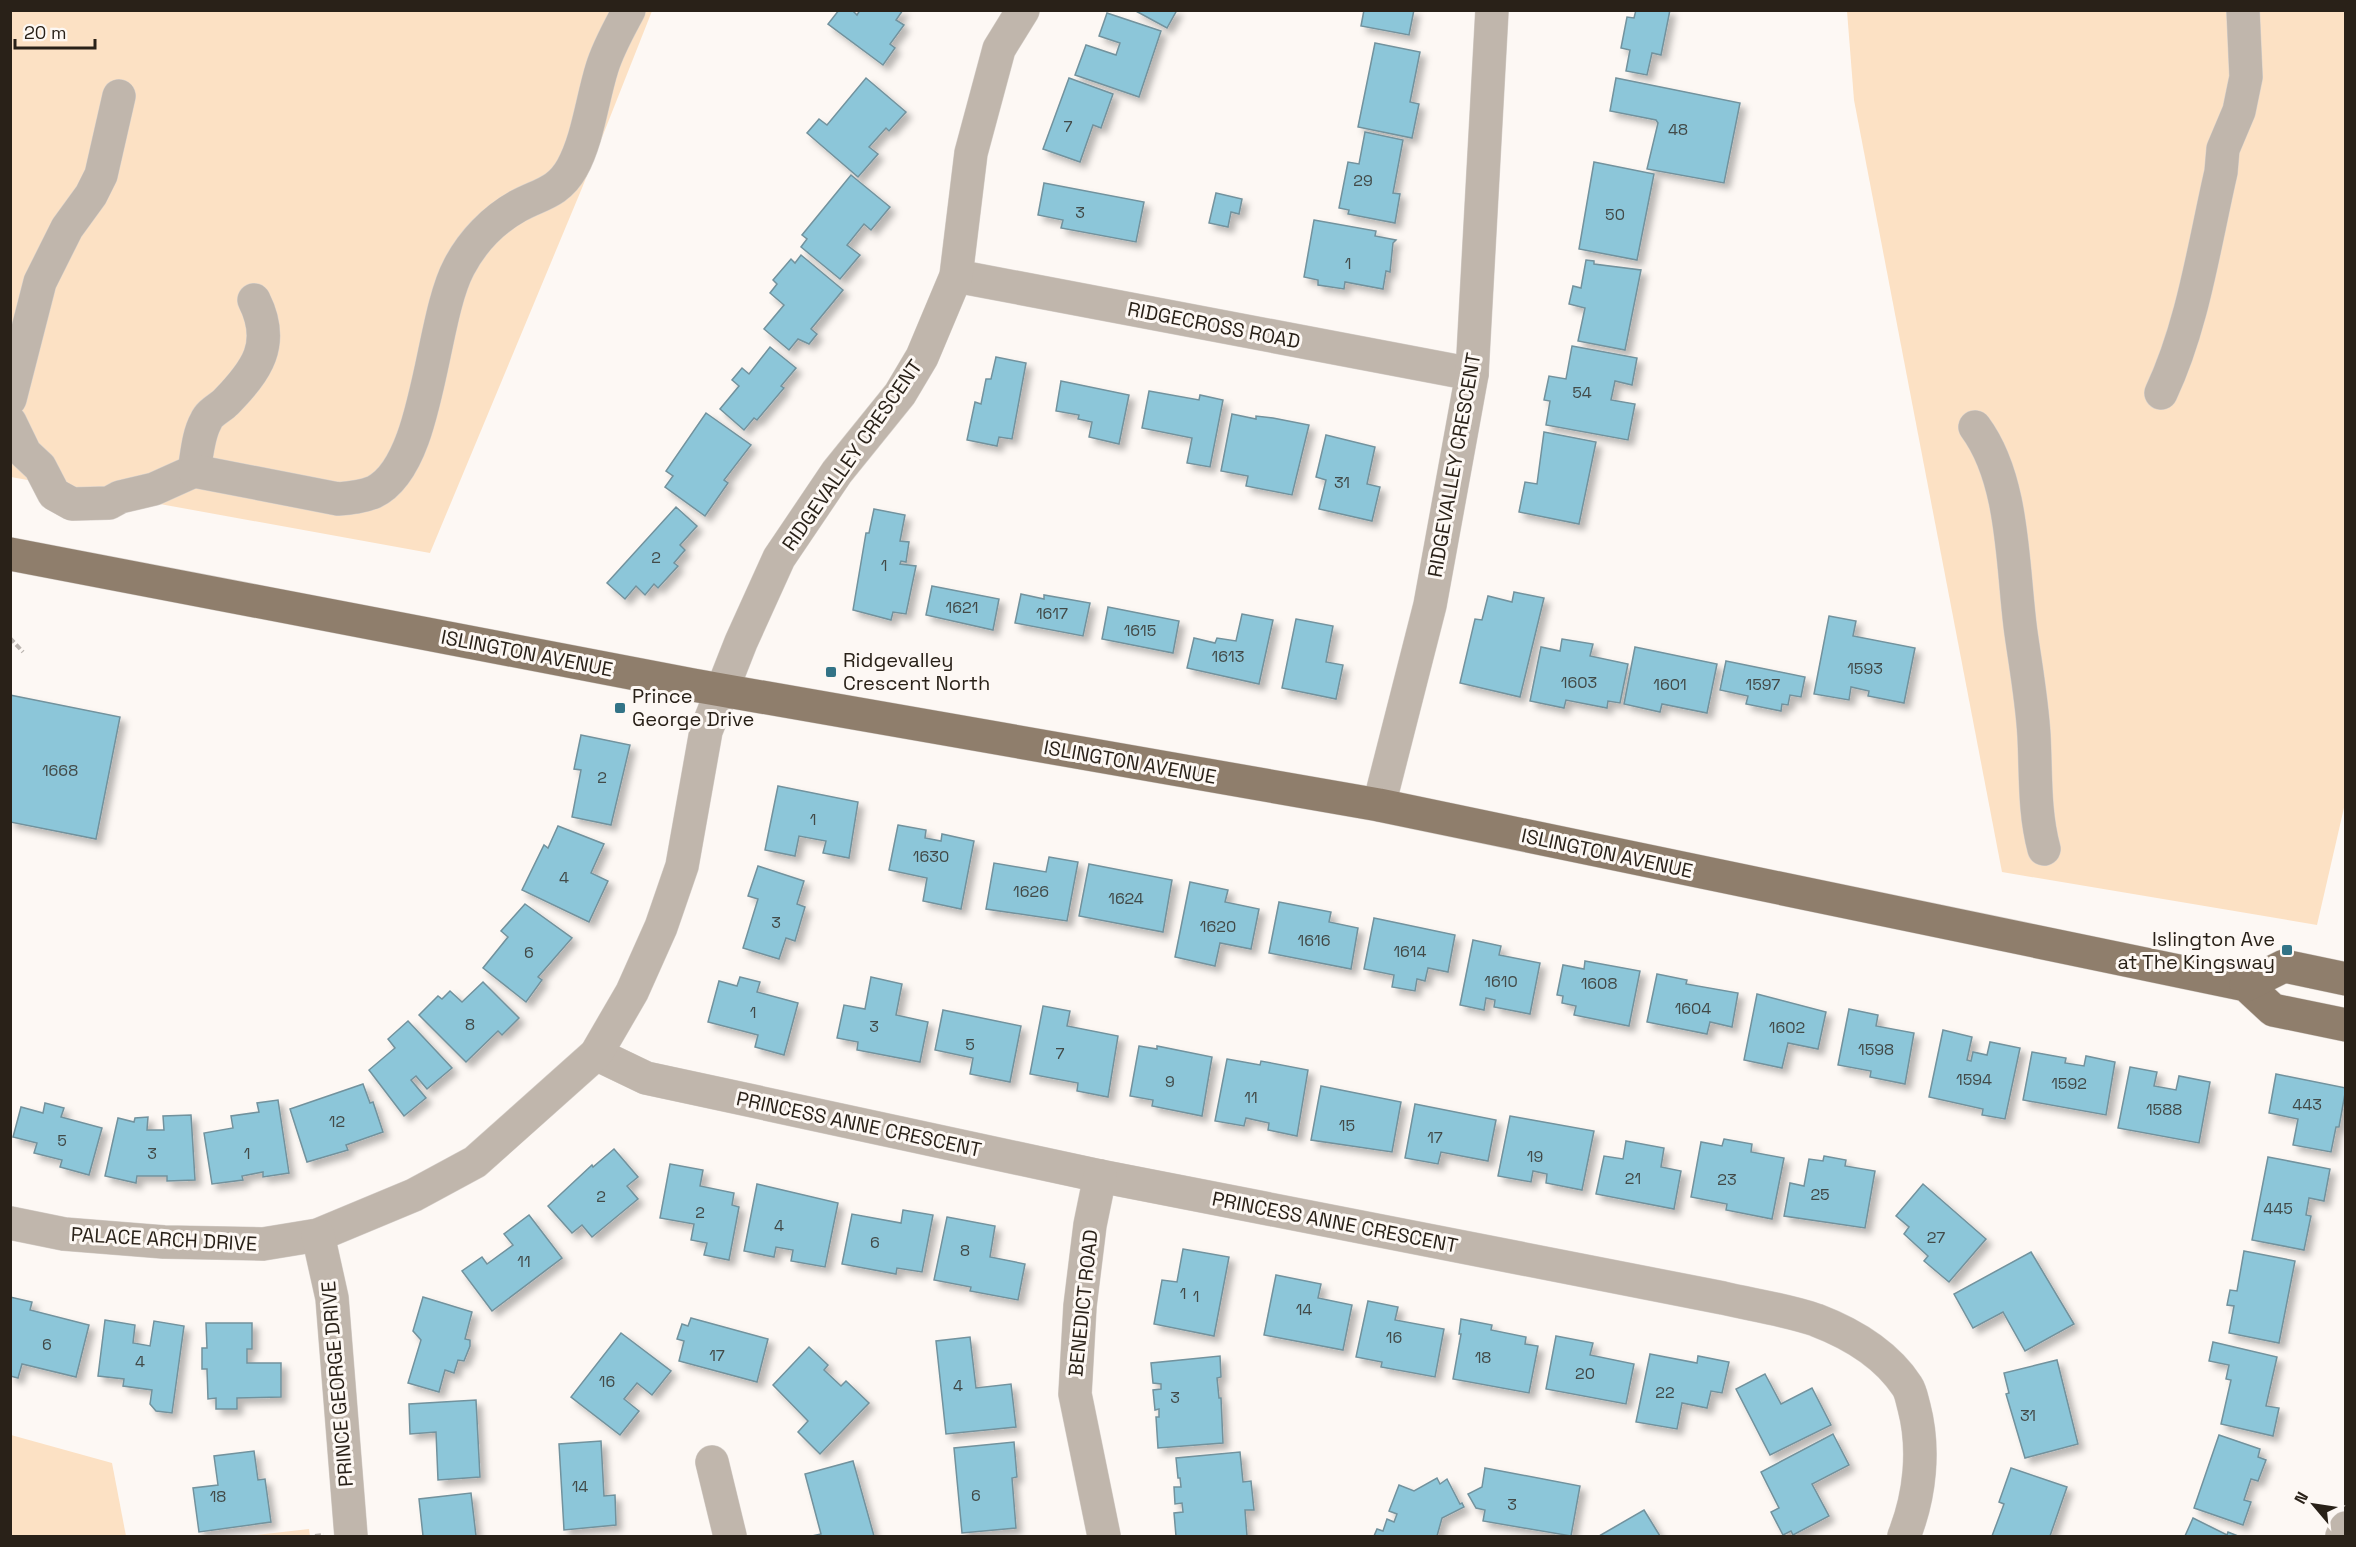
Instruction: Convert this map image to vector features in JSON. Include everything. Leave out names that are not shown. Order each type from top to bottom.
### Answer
[{"type":"main road","name":"ISLINGTON AVENUE","points":[[10,554],[722,690],[1378,805],[2246,985]]},
{"type":"main road","points":[[2346,979],[2284,966],[2246,985],[2273,1010],[2346,1025]]},
{"type":"street","points":[[10,422],[25,453],[40,467],[54,494],[72,504],[109,503],[120,497],[154,489],[194,471],[338,499],[357,498],[376,491],[396,473],[408,450],[432,365],[448,289],[460,266],[485,231],[502,216],[531,199],[544,196],[560,184],[572,167],[602,67],[628,10]]},
{"type":"street","name":"RIDGEVALLEY CRESCENT","points":[[722,690],[739,646],[779,558],[837,472],[900,394],[921,357],[956,276],[971,153],[999,49],[1023,10]]},
{"type":"street","name":"RIDGEVALLEY CRESCENT","points":[[1378,805],[1430,605],[1472,374],[1492,10]]},
{"type":"street","points":[[2161,393],[2174,365],[2221,172],[2223,149],[2243,95],[2246,77],[2243,10]]},
{"type":"street","points":[[10,399],[40,282],[67,228],[91,195],[101,175],[119,96]]},
{"type":"street","name":"RIDGECROSS ROAD","points":[[956,276],[1472,374]]},
{"type":"street","points":[[194,471],[206,419],[252,372],[261,352],[265,331],[263,318],[254,300]]},
{"type":"street","points":[[1975,427],[1987,443],[1995,467],[2016,561],[2021,632],[2032,700],[2038,825],[2044,849]]},
{"type":"street","points":[[318,1235],[414,1195],[475,1161],[596,1054],[632,992],[661,927],[682,866],[705,737],[722,690]]},
{"type":"street","name":"PRINCESS ANNE CRESCENT","points":[[596,1054],[646,1078],[1100,1176],[1711,1296],[1815,1320],[1855,1338],[1887,1362],[1908,1388],[1920,1431],[1919,1471],[1911,1517],[1904,1536]]},
{"type":"street","name":"BENEDICT ROAD","points":[[1100,1176],[1090,1225],[1080,1306],[1075,1394],[1104,1536]]},
{"type":"street","name":"PALACE ARCH DRIVE","points":[[10,1223],[64,1234],[164,1242],[263,1244],[318,1235]]},
{"type":"street","name":"PRINCE GEORGE DRIVE","points":[[318,1235],[332,1298],[351,1536]]},
{"type":"street","points":[[712,1462],[730,1536]]},
{"type":"street","points":[[2342,1536],[2346,1528]]},
{"type":"path","points":[[10,638],[23,652]]},
{"type":"shaded area","points":[[10,11],[652,11],[582,188],[430,553],[11,477]]},
{"type":"shaded area","points":[[1847,11],[2345,11],[2346,799],[2317,925],[2002,872],[1854,100]]},
{"type":"shaded area","points":[[11,1435],[112,1463],[126,1536],[11,1536]]},
{"type":"shaded area","points":[[309,1529],[310,1536],[247,1536]]},
{"type":"building","points":[[839,10],[852,10],[857,15],[860,10],[903,10],[896,20],[904,25],[890,44],[895,48],[883,65],[828,24]]},
{"type":"building","points":[[1134,10],[1177,10],[1167,28]]},
{"type":"building","points":[[1364,10],[1414,10],[1409,35],[1361,26]]},
{"type":"building","points":[[1636,10],[1670,10],[1661,55],[1652,53],[1647,75],[1626,71],[1630,50],[1621,48],[1627,17],[1634,18]]},
{"type":"building","points":[[1107,13],[1161,31],[1139,97],[1075,75],[1086,45],[1116,55],[1120,43],[1099,36]]},
{"type":"building","points":[[1375,43],[1420,52],[1410,102],[1419,104],[1412,138],[1358,127]]},
{"type":"building","points":[[866,78],[906,112],[889,131],[886,128],[869,147],[878,154],[858,177],[807,133],[819,119],[827,125]]},
{"type":"building","points":[[1069,78],[1113,94],[1101,128],[1093,125],[1080,162],[1043,149]]},
{"type":"building","points":[[1616,78],[1740,103],[1724,183],[1647,169],[1658,123],[1656,120],[1610,111]]},
{"type":"building","points":[[1365,132],[1403,140],[1393,193],[1400,194],[1395,223],[1348,214],[1349,210],[1339,208],[1348,162],[1359,164]]},
{"type":"building","points":[[1594,162],[1654,174],[1637,260],[1579,249]]},
{"type":"building","points":[[851,175],[890,207],[871,230],[864,224],[847,245],[860,255],[840,279],[801,247],[807,239],[802,235]]},
{"type":"building","points":[[1044,183],[1144,202],[1136,242],[1061,228],[1063,220],[1038,215]]},
{"type":"building","points":[[1216,193],[1242,199],[1239,214],[1231,212],[1228,227],[1209,223]]},
{"type":"building","points":[[1314,220],[1376,231],[1375,236],[1396,240],[1393,243],[1390,272],[1386,271],[1383,289],[1345,282],[1344,289],[1318,285],[1318,280],[1304,277]]},
{"type":"building","points":[[801,255],[843,290],[811,329],[817,334],[809,344],[798,339],[789,350],[764,329],[784,305],[770,293],[777,284],[773,280],[791,259],[795,263]]},
{"type":"building","points":[[1586,260],[1594,261],[1594,264],[1641,270],[1625,350],[1578,341],[1585,308],[1569,304],[1573,286],[1581,288]]},
{"type":"building","points":[[1572,346],[1637,358],[1632,385],[1615,381],[1611,400],[1635,404],[1628,440],[1546,425],[1550,401],[1544,400],[1549,376],[1566,379]]},
{"type":"building","points":[[770,347],[796,368],[781,386],[784,388],[757,420],[754,418],[744,430],[720,409],[739,386],[732,380],[742,368],[749,374]]},
{"type":"building","points":[[996,357],[1026,363],[1012,439],[999,437],[997,446],[967,440],[975,402],[981,404],[986,379],[991,379]]},
{"type":"building","points":[[1061,381],[1129,395],[1119,444],[1089,437],[1092,422],[1078,419],[1079,415],[1056,411]]},
{"type":"building","points":[[1149,391],[1199,400],[1200,395],[1223,400],[1210,467],[1187,463],[1192,438],[1142,428]]},
{"type":"building","points":[[706,413],[751,445],[724,480],[728,483],[705,516],[665,487],[673,476],[666,471]]},
{"type":"building","points":[[1232,414],[1256,419],[1256,416],[1273,418],[1309,425],[1292,495],[1246,486],[1248,476],[1221,471]]},
{"type":"building","points":[[1544,432],[1596,442],[1579,524],[1519,512],[1525,482],[1537,484]]},
{"type":"building","points":[[1326,435],[1375,447],[1367,484],[1380,487],[1372,521],[1319,509],[1326,480],[1316,477]]},
{"type":"building","points":[[676,507],[697,526],[680,545],[685,550],[674,563],[678,566],[658,588],[654,584],[645,595],[636,586],[625,599],[607,583]]},
{"type":"building","points":[[874,509],[905,515],[900,541],[909,542],[906,562],[901,561],[900,564],[916,566],[906,614],[893,612],[891,620],[853,610],[866,533],[869,533]]},
{"type":"building","points":[[932,586],[999,599],[993,630],[926,615]]},
{"type":"building","points":[[1514,592],[1544,598],[1520,697],[1460,683],[1475,619],[1482,620],[1488,596],[1512,602]]},
{"type":"building","points":[[1021,594],[1044,599],[1044,595],[1090,603],[1083,636],[1015,623]]},
{"type":"building","points":[[1108,607],[1179,621],[1173,653],[1102,639]]},
{"type":"building","points":[[1242,614],[1273,620],[1259,684],[1187,668],[1194,638],[1215,643],[1217,638],[1236,641]]},
{"type":"building","points":[[1829,616],[1856,621],[1853,636],[1915,648],[1904,703],[1868,696],[1869,691],[1851,687],[1849,700],[1814,694]]},
{"type":"building","points":[[1296,619],[1333,626],[1326,662],[1343,665],[1336,699],[1282,688]]},
{"type":"building","points":[[1562,639],[1593,644],[1590,656],[1628,664],[1620,703],[1608,701],[1607,708],[1566,700],[1564,708],[1530,701],[1541,647],[1560,651]]},
{"type":"building","points":[[1635,647],[1717,664],[1707,713],[1662,704],[1660,712],[1624,704]]},
{"type":"building","points":[[1726,661],[1805,677],[1801,697],[1790,695],[1788,705],[1782,704],[1781,711],[1746,704],[1748,696],[1720,690]]},
{"type":"building","points":[[10,695],[120,717],[96,839],[10,822]]},
{"type":"building","points":[[581,735],[630,745],[611,825],[572,817],[581,770],[574,769]]},
{"type":"building","points":[[778,786],[858,802],[849,858],[823,853],[826,841],[799,836],[795,856],[765,850]]},
{"type":"building","points":[[898,825],[926,830],[925,838],[941,841],[942,834],[974,841],[961,909],[923,901],[927,878],[889,870]]},
{"type":"building","points":[[558,826],[604,844],[591,873],[608,881],[589,922],[522,890],[544,845],[548,848]]},
{"type":"building","points":[[1049,857],[1078,862],[1067,921],[986,909],[994,863],[1046,872]]},
{"type":"building","points":[[1089,864],[1172,880],[1163,932],[1079,916]]},
{"type":"building","points":[[758,866],[804,881],[797,904],[805,907],[795,941],[786,938],[779,959],[743,948],[758,899],[748,896]]},
{"type":"building","points":[[1190,882],[1228,890],[1225,902],[1259,909],[1251,949],[1220,943],[1215,966],[1175,957]]},
{"type":"building","points":[[1279,902],[1331,912],[1329,922],[1358,928],[1351,969],[1269,953]]},
{"type":"building","points":[[525,904],[572,938],[538,977],[542,980],[526,1002],[483,968],[508,937],[501,931]]},
{"type":"building","points":[[1374,918],[1455,935],[1448,972],[1428,968],[1425,981],[1417,979],[1415,991],[1392,987],[1394,975],[1364,969]]},
{"type":"building","points":[[1473,940],[1501,946],[1499,955],[1540,963],[1530,1014],[1494,1007],[1495,1000],[1486,998],[1484,1010],[1460,1005]]},
{"type":"building","points":[[1585,961],[1640,971],[1629,1026],[1574,1015],[1576,1006],[1562,1003],[1563,996],[1557,995],[1563,965],[1584,969]]},
{"type":"building","points":[[1657,974],[1687,980],[1686,984],[1738,993],[1732,1027],[1710,1022],[1707,1034],[1647,1022]]},
{"type":"building","points":[[740,977],[760,982],[757,992],[798,1003],[784,1055],[755,1047],[758,1035],[708,1022],[719,981],[737,986]]},
{"type":"building","points":[[871,977],[902,984],[896,1015],[928,1022],[920,1062],[857,1050],[858,1042],[837,1038],[844,1005],[865,1009]]},
{"type":"building","points":[[483,982],[519,1018],[502,1035],[498,1031],[466,1062],[419,1015],[438,996],[442,999],[450,991],[462,1002]]},
{"type":"building","points":[[1757,994],[1826,1012],[1818,1049],[1788,1043],[1782,1068],[1744,1060]]},
{"type":"building","points":[[1043,1006],[1070,1011],[1067,1026],[1118,1036],[1108,1097],[1077,1091],[1078,1083],[1030,1074]]},
{"type":"building","points":[[1849,1009],[1878,1015],[1876,1026],[1914,1033],[1905,1084],[1870,1077],[1871,1071],[1838,1065]]},
{"type":"building","points":[[943,1010],[1021,1026],[1010,1082],[970,1074],[973,1058],[935,1050]]},
{"type":"building","points":[[408,1021],[452,1068],[427,1089],[416,1076],[411,1080],[426,1098],[404,1116],[369,1070],[395,1048],[388,1039]]},
{"type":"building","points":[[1943,1030],[1972,1037],[1967,1060],[1971,1061],[1973,1052],[1987,1055],[1990,1042],[2020,1048],[2005,1119],[1982,1115],[1983,1109],[1929,1097]]},
{"type":"building","points":[[1139,1046],[1157,1049],[1157,1046],[1212,1057],[1202,1116],[1152,1106],[1153,1100],[1130,1096]]},
{"type":"building","points":[[2032,1052],[2066,1058],[2065,1063],[2084,1066],[2086,1056],[2115,1062],[2106,1115],[2023,1100]]},
{"type":"building","points":[[1227,1059],[1260,1065],[1261,1061],[1308,1070],[1297,1136],[1268,1130],[1269,1123],[1246,1118],[1244,1126],[1215,1121]]},
{"type":"building","points":[[2130,1067],[2157,1072],[2154,1086],[2176,1090],[2179,1076],[2210,1082],[2199,1143],[2118,1128]]},
{"type":"building","points":[[2276,1074],[2346,1088],[2339,1127],[2336,1127],[2331,1152],[2293,1145],[2298,1119],[2269,1113]]},
{"type":"building","points":[[363,1084],[370,1103],[373,1102],[383,1132],[346,1145],[348,1150],[307,1162],[290,1109]]},
{"type":"building","points":[[1321,1086],[1401,1102],[1392,1152],[1311,1140]]},
{"type":"building","points":[[278,1100],[289,1173],[263,1177],[263,1172],[242,1176],[243,1180],[212,1184],[204,1133],[233,1128],[231,1116],[259,1112],[257,1103]]},
{"type":"building","points":[[45,1103],[64,1108],[61,1117],[102,1128],[89,1175],[60,1167],[62,1160],[34,1153],[37,1143],[13,1137],[21,1107],[43,1113]]},
{"type":"building","points":[[1415,1104],[1496,1120],[1488,1161],[1441,1152],[1438,1164],[1405,1158]]},
{"type":"building","points":[[191,1115],[195,1180],[167,1181],[167,1176],[137,1176],[136,1183],[105,1176],[118,1118],[134,1122],[135,1118],[148,1117],[147,1130],[164,1130],[163,1116]]},
{"type":"building","points":[[1510,1116],[1594,1131],[1582,1190],[1546,1183],[1547,1174],[1533,1171],[1531,1182],[1498,1176]]},
{"type":"building","points":[[1724,1139],[1752,1144],[1751,1152],[1784,1158],[1772,1219],[1726,1210],[1727,1204],[1691,1197],[1701,1142],[1722,1146]]},
{"type":"building","points":[[1626,1141],[1664,1148],[1661,1167],[1681,1171],[1674,1209],[1596,1194],[1604,1156],[1623,1159]]},
{"type":"building","points":[[614,1149],[638,1177],[627,1186],[638,1199],[592,1237],[582,1225],[572,1233],[548,1206],[592,1165],[593,1167]]},
{"type":"building","points":[[1824,1156],[1846,1160],[1845,1166],[1875,1171],[1865,1228],[1784,1216],[1790,1183],[1804,1186],[1809,1159],[1823,1161]]},
{"type":"building","points":[[2268,1157],[2330,1169],[2324,1201],[2309,1198],[2306,1215],[2311,1216],[2304,1250],[2252,1240]]},
{"type":"building","points":[[670,1164],[703,1170],[700,1186],[734,1193],[732,1205],[739,1207],[729,1260],[704,1255],[707,1243],[691,1240],[694,1224],[660,1218]]},
{"type":"building","points":[[757,1184],[838,1203],[825,1267],[791,1261],[793,1250],[776,1247],[774,1257],[744,1251]]},
{"type":"building","points":[[1923,1184],[1986,1239],[1949,1282],[1924,1261],[1928,1256],[1904,1234],[1909,1227],[1896,1216]]},
{"type":"building","points":[[903,1210],[933,1215],[922,1272],[897,1268],[896,1274],[842,1264],[852,1214],[901,1223]]},
{"type":"building","points":[[529,1215],[562,1258],[492,1311],[462,1271],[482,1257],[487,1264],[513,1245],[504,1234]]},
{"type":"building","points":[[947,1217],[995,1226],[990,1257],[1025,1264],[1018,1300],[970,1291],[971,1287],[934,1280]]},
{"type":"building","points":[[1183,1249],[1229,1257],[1214,1336],[1154,1324],[1162,1280],[1177,1282]]},
{"type":"building","points":[[2244,1251],[2295,1261],[2279,1343],[2229,1333],[2234,1306],[2227,1305],[2230,1290],[2237,1291]]},
{"type":"building","points":[[2031,1252],[2074,1324],[2025,1351],[2003,1312],[1973,1328],[1954,1294]]},
{"type":"building","points":[[1276,1275],[1321,1284],[1318,1298],[1352,1305],[1343,1350],[1264,1335]]},
{"type":"building","points":[[10,1297],[32,1302],[30,1310],[89,1325],[76,1377],[22,1364],[18,1378],[10,1376]]},
{"type":"building","points":[[423,1297],[472,1312],[465,1339],[470,1340],[470,1346],[464,1361],[458,1360],[454,1373],[445,1370],[439,1392],[408,1383],[421,1340],[413,1331]]},
{"type":"building","points":[[1368,1301],[1398,1307],[1395,1320],[1444,1329],[1435,1377],[1381,1367],[1382,1362],[1356,1357]]},
{"type":"building","points":[[691,1318],[768,1339],[757,1382],[679,1361],[684,1341],[677,1339],[682,1324],[688,1326]]},
{"type":"building","points":[[1461,1319],[1492,1325],[1491,1330],[1526,1337],[1525,1344],[1538,1346],[1529,1393],[1453,1379],[1461,1334],[1459,1334]]},
{"type":"building","points":[[105,1320],[135,1325],[133,1343],[150,1346],[154,1321],[184,1326],[172,1413],[156,1411],[150,1404],[152,1390],[123,1386],[124,1379],[98,1376]]},
{"type":"building","points":[[206,1323],[252,1323],[252,1349],[247,1349],[247,1363],[281,1363],[281,1397],[237,1398],[237,1409],[216,1409],[216,1398],[208,1399],[207,1369],[202,1369],[202,1348],[207,1348]]},
{"type":"building","points":[[621,1333],[671,1371],[652,1395],[637,1383],[624,1399],[639,1411],[620,1435],[571,1397]]},
{"type":"building","points":[[1556,1336],[1593,1343],[1590,1355],[1634,1364],[1626,1404],[1546,1389]]},
{"type":"building","points":[[970,1337],[976,1388],[1011,1384],[1016,1427],[946,1434],[936,1341]]},
{"type":"building","points":[[2213,1342],[2277,1357],[2266,1406],[2279,1408],[2273,1436],[2221,1424],[2231,1380],[2226,1379],[2229,1365],[2209,1361]]},
{"type":"building","points":[[809,1347],[828,1365],[824,1370],[841,1386],[846,1381],[869,1403],[820,1454],[798,1432],[808,1421],[773,1385]]},
{"type":"building","points":[[1650,1354],[1697,1363],[1698,1356],[1729,1362],[1722,1393],[1711,1391],[1707,1408],[1682,1403],[1677,1429],[1636,1422]]},
{"type":"building","points":[[1220,1356],[1221,1377],[1217,1378],[1219,1398],[1221,1398],[1223,1443],[1158,1448],[1156,1417],[1159,1417],[1159,1409],[1155,1410],[1153,1390],[1161,1389],[1161,1384],[1153,1383],[1151,1363]]},
{"type":"building","points":[[2057,1360],[2078,1444],[2025,1458],[2006,1394],[2009,1393],[2004,1373]]},
{"type":"building","points":[[1765,1374],[1781,1404],[1812,1388],[1831,1425],[1770,1455],[1736,1389]]},
{"type":"building","points":[[476,1400],[480,1477],[438,1480],[436,1432],[410,1434],[409,1404]]},
{"type":"building","points":[[1833,1434],[1849,1465],[1812,1484],[1829,1516],[1793,1535],[1791,1531],[1783,1535],[1771,1512],[1779,1508],[1761,1472]]},
{"type":"building","points":[[2219,1435],[2260,1449],[2258,1457],[2266,1460],[2258,1481],[2251,1479],[2244,1500],[2251,1502],[2243,1525],[2194,1508]]},
{"type":"building","points":[[601,1441],[604,1496],[615,1495],[616,1525],[564,1530],[559,1444]]},
{"type":"building","points":[[1014,1442],[1017,1477],[1012,1478],[1016,1528],[962,1533],[954,1448]]},
{"type":"building","points":[[254,1451],[258,1480],[265,1479],[271,1522],[199,1532],[193,1488],[218,1485],[214,1456]]},
{"type":"building","points":[[1240,1452],[1243,1482],[1251,1481],[1254,1510],[1245,1510],[1247,1536],[1176,1536],[1174,1513],[1183,1512],[1182,1503],[1175,1504],[1174,1487],[1181,1487],[1176,1458]]},
{"type":"building","points":[[853,1461],[874,1536],[812,1536],[821,1534],[805,1474]]},
{"type":"building","points":[[1485,1468],[1580,1486],[1571,1536],[1483,1521],[1485,1510],[1476,1508],[1468,1494],[1482,1487]]},
{"type":"building","points":[[2011,1468],[2067,1487],[2050,1536],[1992,1536],[2004,1504],[1999,1502]]},
{"type":"building","points":[[1437,1478],[1440,1484],[1447,1479],[1460,1504],[1462,1503],[1464,1507],[1442,1518],[1437,1536],[1374,1536],[1377,1529],[1383,1531],[1387,1519],[1394,1522],[1397,1514],[1389,1511],[1399,1485],[1414,1491]]},
{"type":"building","points":[[471,1493],[476,1536],[423,1536],[419,1499]]},
{"type":"building","points":[[1644,1510],[1660,1536],[1599,1536]]},
{"type":"building","points":[[2193,1518],[2227,1535],[2228,1532],[2238,1536],[2185,1536]]},
{"type":"place","name":"Ridgevalley Crescent North","points":[[831,672]]},
{"type":"place","name":"Prince George Drive","points":[[620,708]]},
{"type":"place","name":"Islington Ave at The Kingsway","points":[[2287,950]]}]
